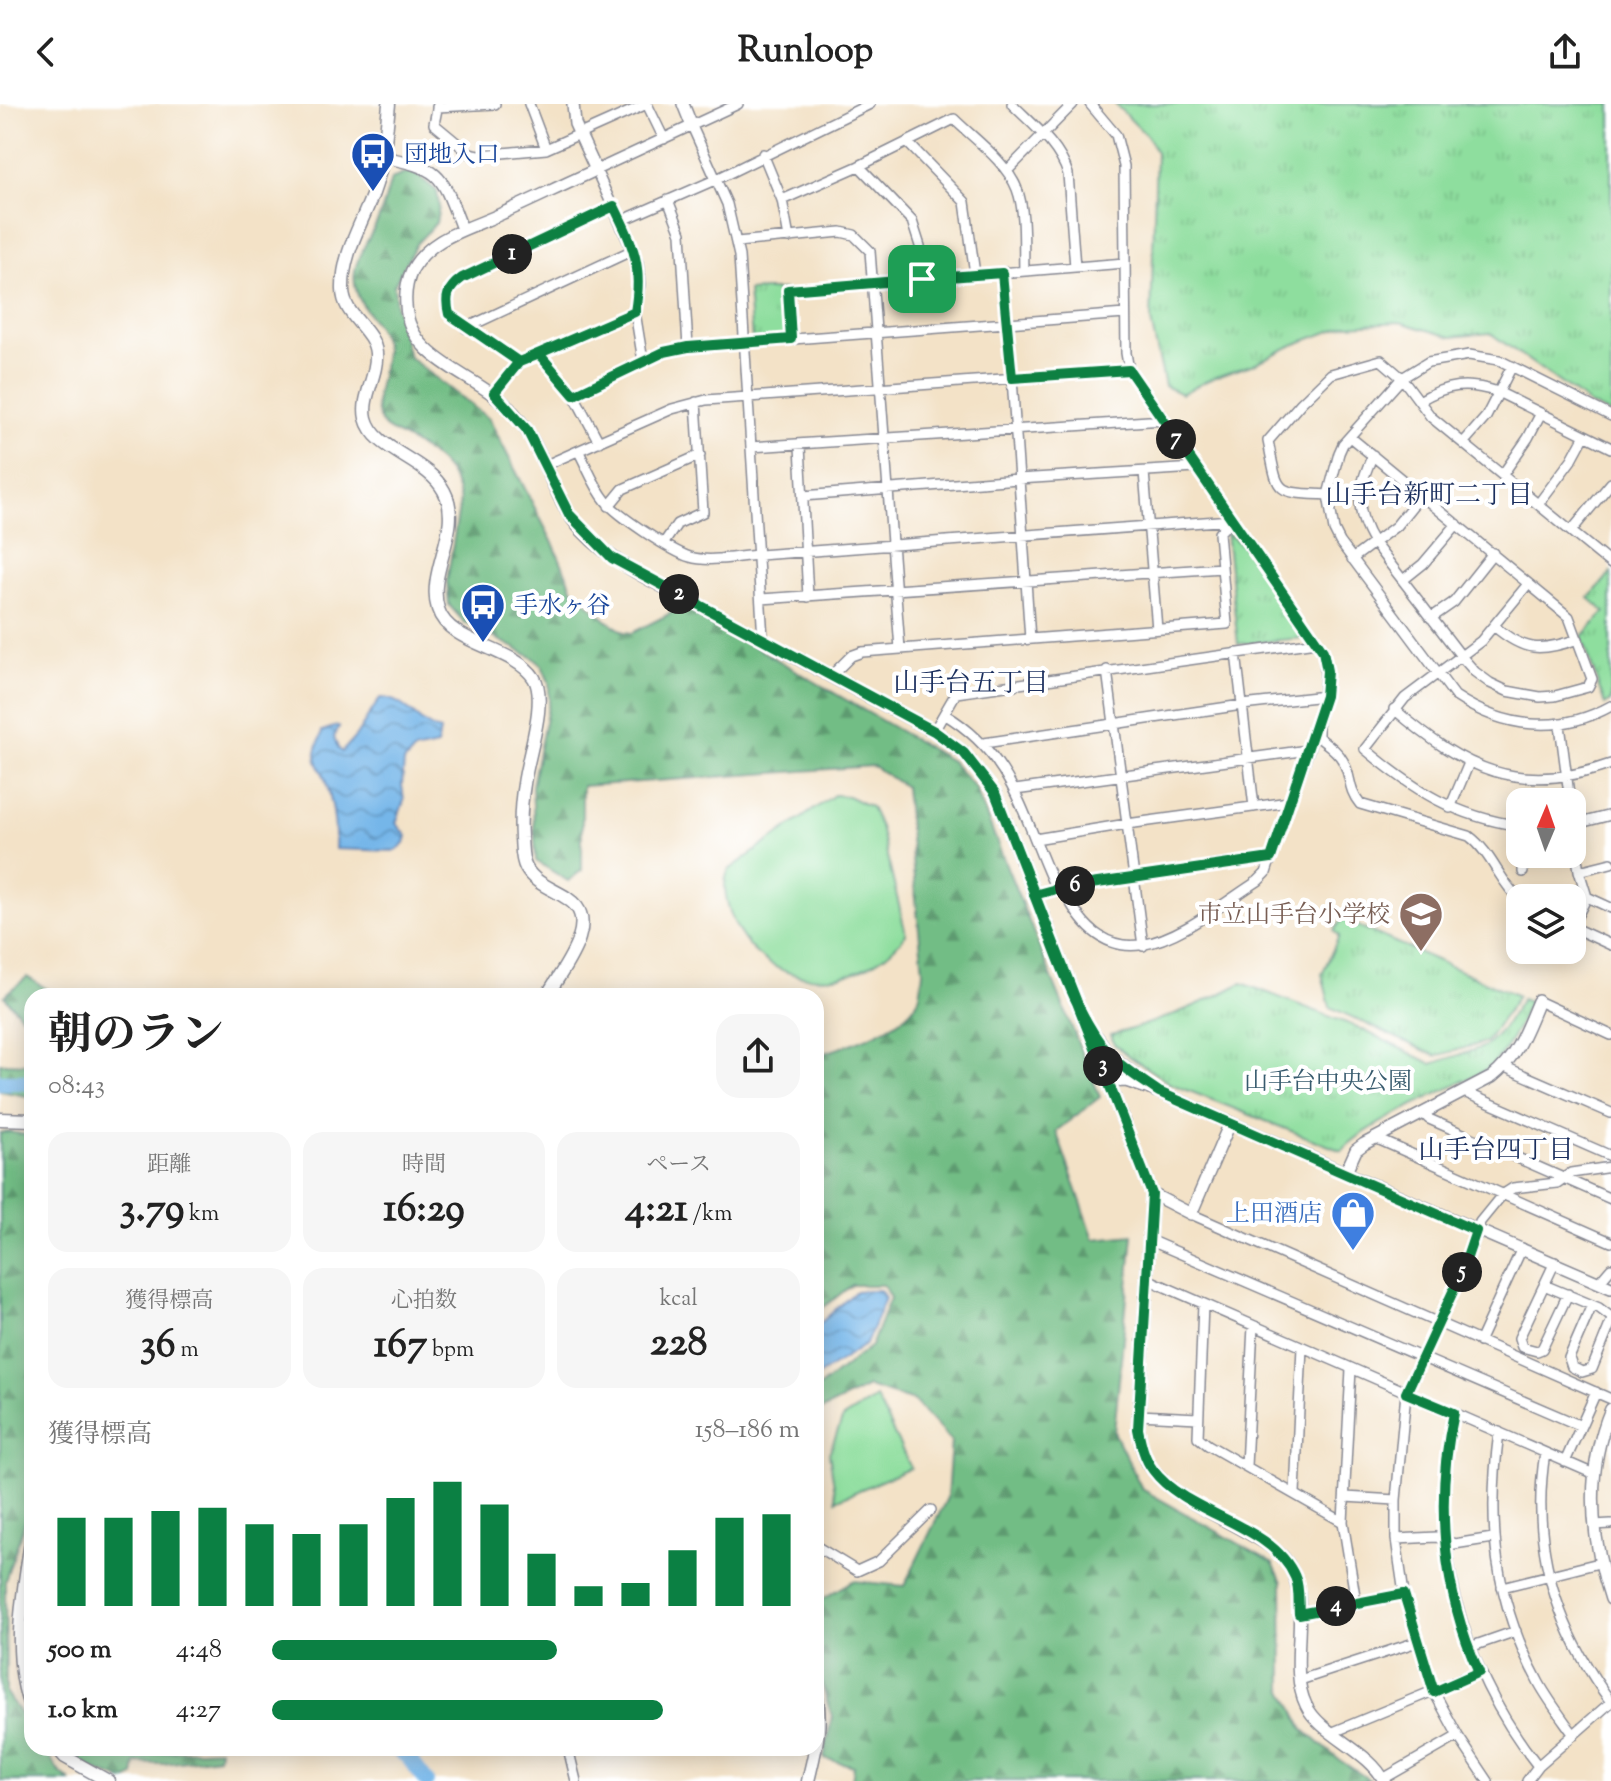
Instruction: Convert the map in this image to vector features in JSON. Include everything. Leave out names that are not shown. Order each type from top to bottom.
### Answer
[{"type":"main road","points":[[389,104],[383,157],[373,193],[347,254],[343,294],[348,308],[373,342],[376,352],[366,418],[382,441],[428,471],[444,491],[449,503],[450,518],[435,597],[444,622],[522,665],[537,683],[539,703],[523,785],[522,856],[534,878],[574,902],[581,914],[579,939],[551,988]]},
{"type":"main road","points":[[0,1119],[24,1120]]},
{"type":"main road","points":[[24,1588],[21,1634],[24,1680]]},
{"type":"main road","points":[[64,1756],[108,1781]]},
{"type":"main road","points":[[808,1781],[815,1756]]},
{"type":"street","points":[[495,104],[438,106],[434,124],[469,153],[479,155],[546,149],[647,104],[664,139]]},
{"type":"street","points":[[529,104],[546,149]]},
{"type":"street","points":[[573,104],[580,136],[638,263],[640,284],[635,312],[643,361]]},
{"type":"street","points":[[683,104],[727,204],[737,242],[763,639]]},
{"type":"street","points":[[738,104],[497,216],[462,229],[424,254],[412,270],[405,291],[407,320],[417,340],[434,356],[494,393],[527,430],[569,514],[612,558],[934,731],[964,753],[995,793],[1152,1194],[1138,1429],[1150,1468],[1164,1484],[1265,1543],[1283,1558],[1296,1579],[1300,1680],[1306,1706],[1331,1733],[1379,1771],[1383,1780],[1458,1736]]},
{"type":"street","points":[[621,221],[717,179],[870,104]]},
{"type":"street","points":[[1012,104],[1064,160],[1068,174],[1075,267]]},
{"type":"street","points":[[1007,171],[1073,104]]},
{"type":"street","points":[[944,714],[984,743],[1015,790],[1059,889],[1093,932],[1120,946],[1143,946],[1165,940],[1266,873],[1325,696],[1327,671],[1323,651],[1129,370],[1126,353],[1122,151],[1116,135],[1090,104]]},
{"type":"street","points":[[782,200],[954,119],[1007,171],[1017,189],[1024,271]]},
{"type":"street","points":[[908,143],[965,202],[975,274]]},
{"type":"street","points":[[763,154],[782,200],[789,238]]},
{"type":"street","points":[[383,157],[415,163],[440,176],[462,229]]},
{"type":"street","points":[[859,166],[912,221],[920,246],[922,279]]},
{"type":"street","points":[[668,200],[681,233],[688,347]]},
{"type":"street","points":[[519,362],[449,314],[446,299],[450,287],[470,274],[614,206]]},
{"type":"street","points":[[737,242],[841,232],[854,235],[870,251],[900,649]]},
{"type":"street","points":[[466,328],[633,250]]},
{"type":"street","points":[[791,339],[788,290],[1125,263]]},
{"type":"street","points":[[1002,273],[1030,639]]},
{"type":"street","points":[[494,393],[519,362],[635,312]]},
{"type":"street","points":[[574,395],[664,352],[688,347],[1125,314]]},
{"type":"street","points":[[539,354],[574,395],[599,442]]},
{"type":"street","points":[[1611,416],[1486,356],[1455,356],[1428,362],[1402,378],[1343,444],[1328,495],[1334,530],[1352,559],[1455,696],[1477,710],[1503,720],[1537,725],[1560,725],[1580,720],[1611,706]]},
{"type":"street","points":[[1328,495],[1287,493],[1276,483],[1268,441],[1331,374],[1381,360],[1402,378],[1431,417],[1611,564]]},
{"type":"street","points":[[1464,442],[1486,417],[1512,366]]},
{"type":"street","points":[[546,465],[672,409],[696,402],[1129,370]]},
{"type":"street","points":[[1419,401],[1442,388],[1470,384],[1498,392],[1611,448]]},
{"type":"street","points":[[664,543],[677,524],[703,512],[696,402]]},
{"type":"street","points":[[1503,474],[1541,413]]},
{"type":"street","points":[[751,447],[1164,420]]},
{"type":"street","points":[[1539,503],[1572,459],[1585,435]]},
{"type":"street","points":[[1350,437],[1373,455],[1493,553],[1569,617],[1592,679],[1588,687],[1540,697],[1507,691],[1475,672],[1363,525],[1359,499],[1364,473],[1373,455]]},
{"type":"street","points":[[800,446],[808,597]]},
{"type":"street","points":[[579,452],[595,486],[609,506],[690,557],[710,559],[1231,520]]},
{"type":"street","points":[[609,506],[623,489],[700,455]]},
{"type":"street","points":[[803,496],[1196,468]]},
{"type":"street","points":[[1144,472],[1157,629]]},
{"type":"street","points":[[1572,530],[1607,497],[1611,483]]},
{"type":"street","points":[[1352,559],[1396,526],[1421,495]]},
{"type":"street","points":[[830,677],[851,656],[862,652],[1227,624],[1219,533],[1231,520]]},
{"type":"street","points":[[1403,580],[1423,564],[1457,524]]},
{"type":"street","points":[[1431,618],[1454,602],[1493,553]]},
{"type":"street","points":[[761,599],[1222,568]]},
{"type":"street","points":[[1506,823],[1473,817],[1423,795],[1365,749],[1394,709],[1481,641],[1528,584]]},
{"type":"street","points":[[1494,626],[1519,644],[1533,648],[1546,649],[1578,639]]},
{"type":"street","points":[[934,731],[956,693],[1316,642]]},
{"type":"street","points":[[1236,653],[1254,807]]},
{"type":"street","points":[[1107,670],[1143,946]]},
{"type":"street","points":[[984,743],[1242,705],[1325,696]]},
{"type":"street","points":[[1394,709],[1427,737],[1469,763],[1509,776],[1566,777],[1611,764]]},
{"type":"street","points":[[1318,722],[1318,737],[1342,758],[1348,773],[1348,786],[1360,804],[1469,836],[1485,851],[1506,886]]},
{"type":"street","points":[[1560,725],[1568,788]]},
{"type":"street","points":[[1015,790],[1308,750]]},
{"type":"street","points":[[1450,808],[1469,763]]},
{"type":"street","points":[[1035,839],[1289,802]]},
{"type":"street","points":[[1586,821],[1611,815]]},
{"type":"street","points":[[1034,895],[1271,858]]},
{"type":"street","points":[[1579,871],[1611,863]]},
{"type":"street","points":[[1523,868],[1523,872]]},
{"type":"street","points":[[1579,868],[1587,897],[1611,908]]},
{"type":"street","points":[[1586,933],[1611,945]]},
{"type":"street","points":[[1346,1172],[1356,1150],[1492,1077],[1505,1067],[1538,1001],[1611,1035]]},
{"type":"street","points":[[1088,1026],[1109,1054],[1159,1092]]},
{"type":"street","points":[[1505,1067],[1611,1113]]},
{"type":"street","points":[[1109,1082],[1126,1081],[1159,1092],[1605,1285],[1611,1268]]},
{"type":"street","points":[[1464,1092],[1611,1156]]},
{"type":"street","points":[[1423,1113],[1429,1119],[1611,1199]]},
{"type":"street","points":[[1191,1214],[1230,1123]]},
{"type":"street","points":[[1375,1138],[1611,1242]]},
{"type":"street","points":[[1488,1781],[1434,1692],[1404,1594],[1396,1539],[1396,1500],[1406,1393],[1462,1272],[1476,1231],[1502,1195],[1513,1188],[1557,1183],[1571,1173],[1611,1167]]},
{"type":"street","points":[[1152,1194],[1611,1399]]},
{"type":"street","points":[[1149,1240],[1581,1426]]},
{"type":"street","points":[[1479,1342],[1522,1248]]},
{"type":"street","points":[[1555,1262],[1519,1338],[1522,1347],[1537,1351],[1542,1349],[1568,1294]]},
{"type":"street","points":[[1147,1279],[1594,1474]]},
{"type":"street","points":[[1544,1285],[1592,1305],[1611,1320],[1592,1369],[1582,1372],[1572,1367],[1569,1358],[1592,1305]]},
{"type":"street","points":[[1203,1304],[1198,1437],[1343,1522]]},
{"type":"street","points":[[1246,1466],[1253,1326]]},
{"type":"street","points":[[1295,1493],[1302,1347]]},
{"type":"street","points":[[1351,1369],[1343,1522],[1356,1602]]},
{"type":"street","points":[[1565,1462],[1596,1392]]},
{"type":"street","points":[[1611,1409],[1603,1427],[1594,1474],[1592,1506],[1599,1563],[1611,1599]]},
{"type":"street","points":[[1454,1413],[1445,1468],[1445,1540],[1455,1601],[1479,1672],[1510,1728],[1538,1766]]},
{"type":"street","points":[[1139,1415],[1198,1418]]},
{"type":"street","points":[[1499,1432],[1492,1484],[1493,1538],[1502,1587],[1516,1631],[1540,1685],[1574,1735]]},
{"type":"street","points":[[1527,1781],[1538,1766],[1611,1702],[1578,1655],[1566,1631],[1550,1575],[1541,1520],[1545,1453]]},
{"type":"street","points":[[1345,1497],[1396,1500]]},
{"type":"street","points":[[824,1551],[857,1571],[879,1561],[931,1510]]},
{"type":"street","points":[[1594,1525],[1611,1524]]},
{"type":"street","points":[[1396,1539],[1437,1537],[1454,1544],[1493,1538]]},
{"type":"street","points":[[1502,1587],[1599,1563]]},
{"type":"street","points":[[1299,1614],[1404,1594]]},
{"type":"street","points":[[1470,1647],[1516,1631]]},
{"type":"street","points":[[1300,1680],[1417,1642]]},
{"type":"street","points":[[1331,1733],[1479,1672]]},
{"type":"street","points":[[570,1756],[576,1781]]},
{"type":"green space","points":[[1115,104],[1611,104],[1611,415],[1591,405],[1490,333],[1451,337],[1400,322],[1347,325],[1213,378],[1181,394],[1165,386],[1151,322],[1156,152],[1147,136]]},
{"type":"green space","points":[[412,171],[437,191],[439,207],[436,223],[416,244],[394,285],[396,307],[409,357],[489,419],[554,545],[573,590],[624,632],[632,633],[685,606],[951,761],[975,788],[1100,1097],[1056,1131],[1094,1239],[1133,1235],[1114,1432],[1142,1489],[1273,1563],[1282,1582],[1283,1688],[1304,1730],[1338,1759],[1371,1781],[852,1781],[854,1766],[824,1758],[832,1716],[824,1691],[824,1598],[853,1581],[904,1586],[947,1498],[951,1441],[914,1401],[868,1387],[824,1409],[824,1384],[871,1346],[890,1298],[883,1285],[852,1285],[824,1307],[824,1053],[890,1026],[913,1007],[919,997],[923,971],[905,787],[873,766],[582,786],[582,870],[568,881],[536,861],[532,786],[549,702],[549,682],[542,666],[534,658],[464,622],[449,605],[447,581],[460,501],[457,489],[442,464],[385,427],[377,410],[385,349],[383,338],[357,293],[355,270],[380,215],[391,179]]},
{"type":"green space","points":[[784,290],[788,338],[752,340],[748,291]]},
{"type":"green space","points":[[1226,532],[1243,546],[1304,638],[1238,644]]},
{"type":"green space","points":[[1611,573],[1611,701],[1605,705],[1582,637],[1605,612],[1589,598]]},
{"type":"green space","points":[[834,795],[848,796],[871,807],[880,827],[906,934],[885,956],[860,970],[834,977],[807,977],[781,970],[758,955],[740,934],[728,905],[726,878],[729,870]]},
{"type":"green space","points":[[1342,919],[1518,996],[1486,1042],[1436,1056],[1330,1007],[1322,974],[1339,936],[1334,931]]},
{"type":"green space","points":[[27,977],[46,988],[24,988],[24,1019],[4,996]]},
{"type":"green space","name":"山手台中央公園","points":[[1242,983],[1357,1027],[1432,1064],[1486,1046],[1522,999],[1529,1002],[1506,1047],[1486,1070],[1388,1118],[1342,1151],[1169,1083],[1114,1044],[1111,1035],[1178,1013]]},
{"type":"green space","points":[[0,1063],[24,1064],[24,1096],[0,1091]]},
{"type":"green space","points":[[0,1133],[24,1135],[24,1525],[5,1581],[6,1693],[24,1720],[24,1756],[48,1756],[70,1781],[0,1781]]},
{"type":"green space","points":[[876,1398],[911,1468],[836,1500],[829,1453],[843,1418]]},
{"type":"green space","points":[[75,1756],[218,1756],[162,1764],[136,1763],[134,1776],[124,1781],[92,1769]]},
{"type":"water","points":[[380,698],[397,702],[431,728],[440,731],[437,746],[414,751],[404,762],[404,801],[396,823],[407,836],[405,843],[396,851],[335,849],[332,805],[316,750],[322,731],[337,726],[334,737],[342,752]]},
{"type":"water","points":[[880,1290],[885,1298],[866,1344],[824,1372],[824,1320],[856,1291]]},
{"type":"waterway","points":[[0,1082],[24,1082]]},
{"type":"waterway","points":[[407,1756],[426,1781]]},
{"type":"place","name":"団地入口","points":[[373,193]]},
{"type":"place","name":"手水ヶ谷","points":[[483,644]]},
{"type":"place","name":"市立山手台小学校","points":[[1421,953]]},
{"type":"place","name":"上田酒店","points":[[1353,1252]]},
{"type":"district","name":"山手台新町二丁目","points":[[1429,494]]},
{"type":"district","name":"山手台五丁目","points":[[971,682]]},
{"type":"district","name":"山手台四丁目","points":[[1496,1149]]},
{"type":"route","points":[[922,279],[788,290],[791,339],[688,347],[664,352],[574,395],[539,354],[519,362],[472,333],[449,314],[446,299],[450,287],[462,278],[614,206],[638,263],[640,284],[635,312],[519,362],[494,393],[527,430],[569,514],[612,558],[934,731],[964,753],[995,793],[1034,895],[1088,1026],[1152,1194],[1138,1429],[1150,1468],[1164,1484],[1265,1543],[1283,1558],[1296,1579],[1299,1614],[1404,1594],[1434,1692],[1479,1672],[1455,1601],[1445,1540],[1445,1468],[1454,1413],[1406,1393],[1462,1272],[1476,1231],[1159,1092],[1130,1072],[1109,1054],[1088,1026],[1061,961],[1034,895],[1056,889],[1271,858],[1325,696],[1327,671],[1323,651],[1129,370],[1012,378],[1002,273],[922,279]]}]
